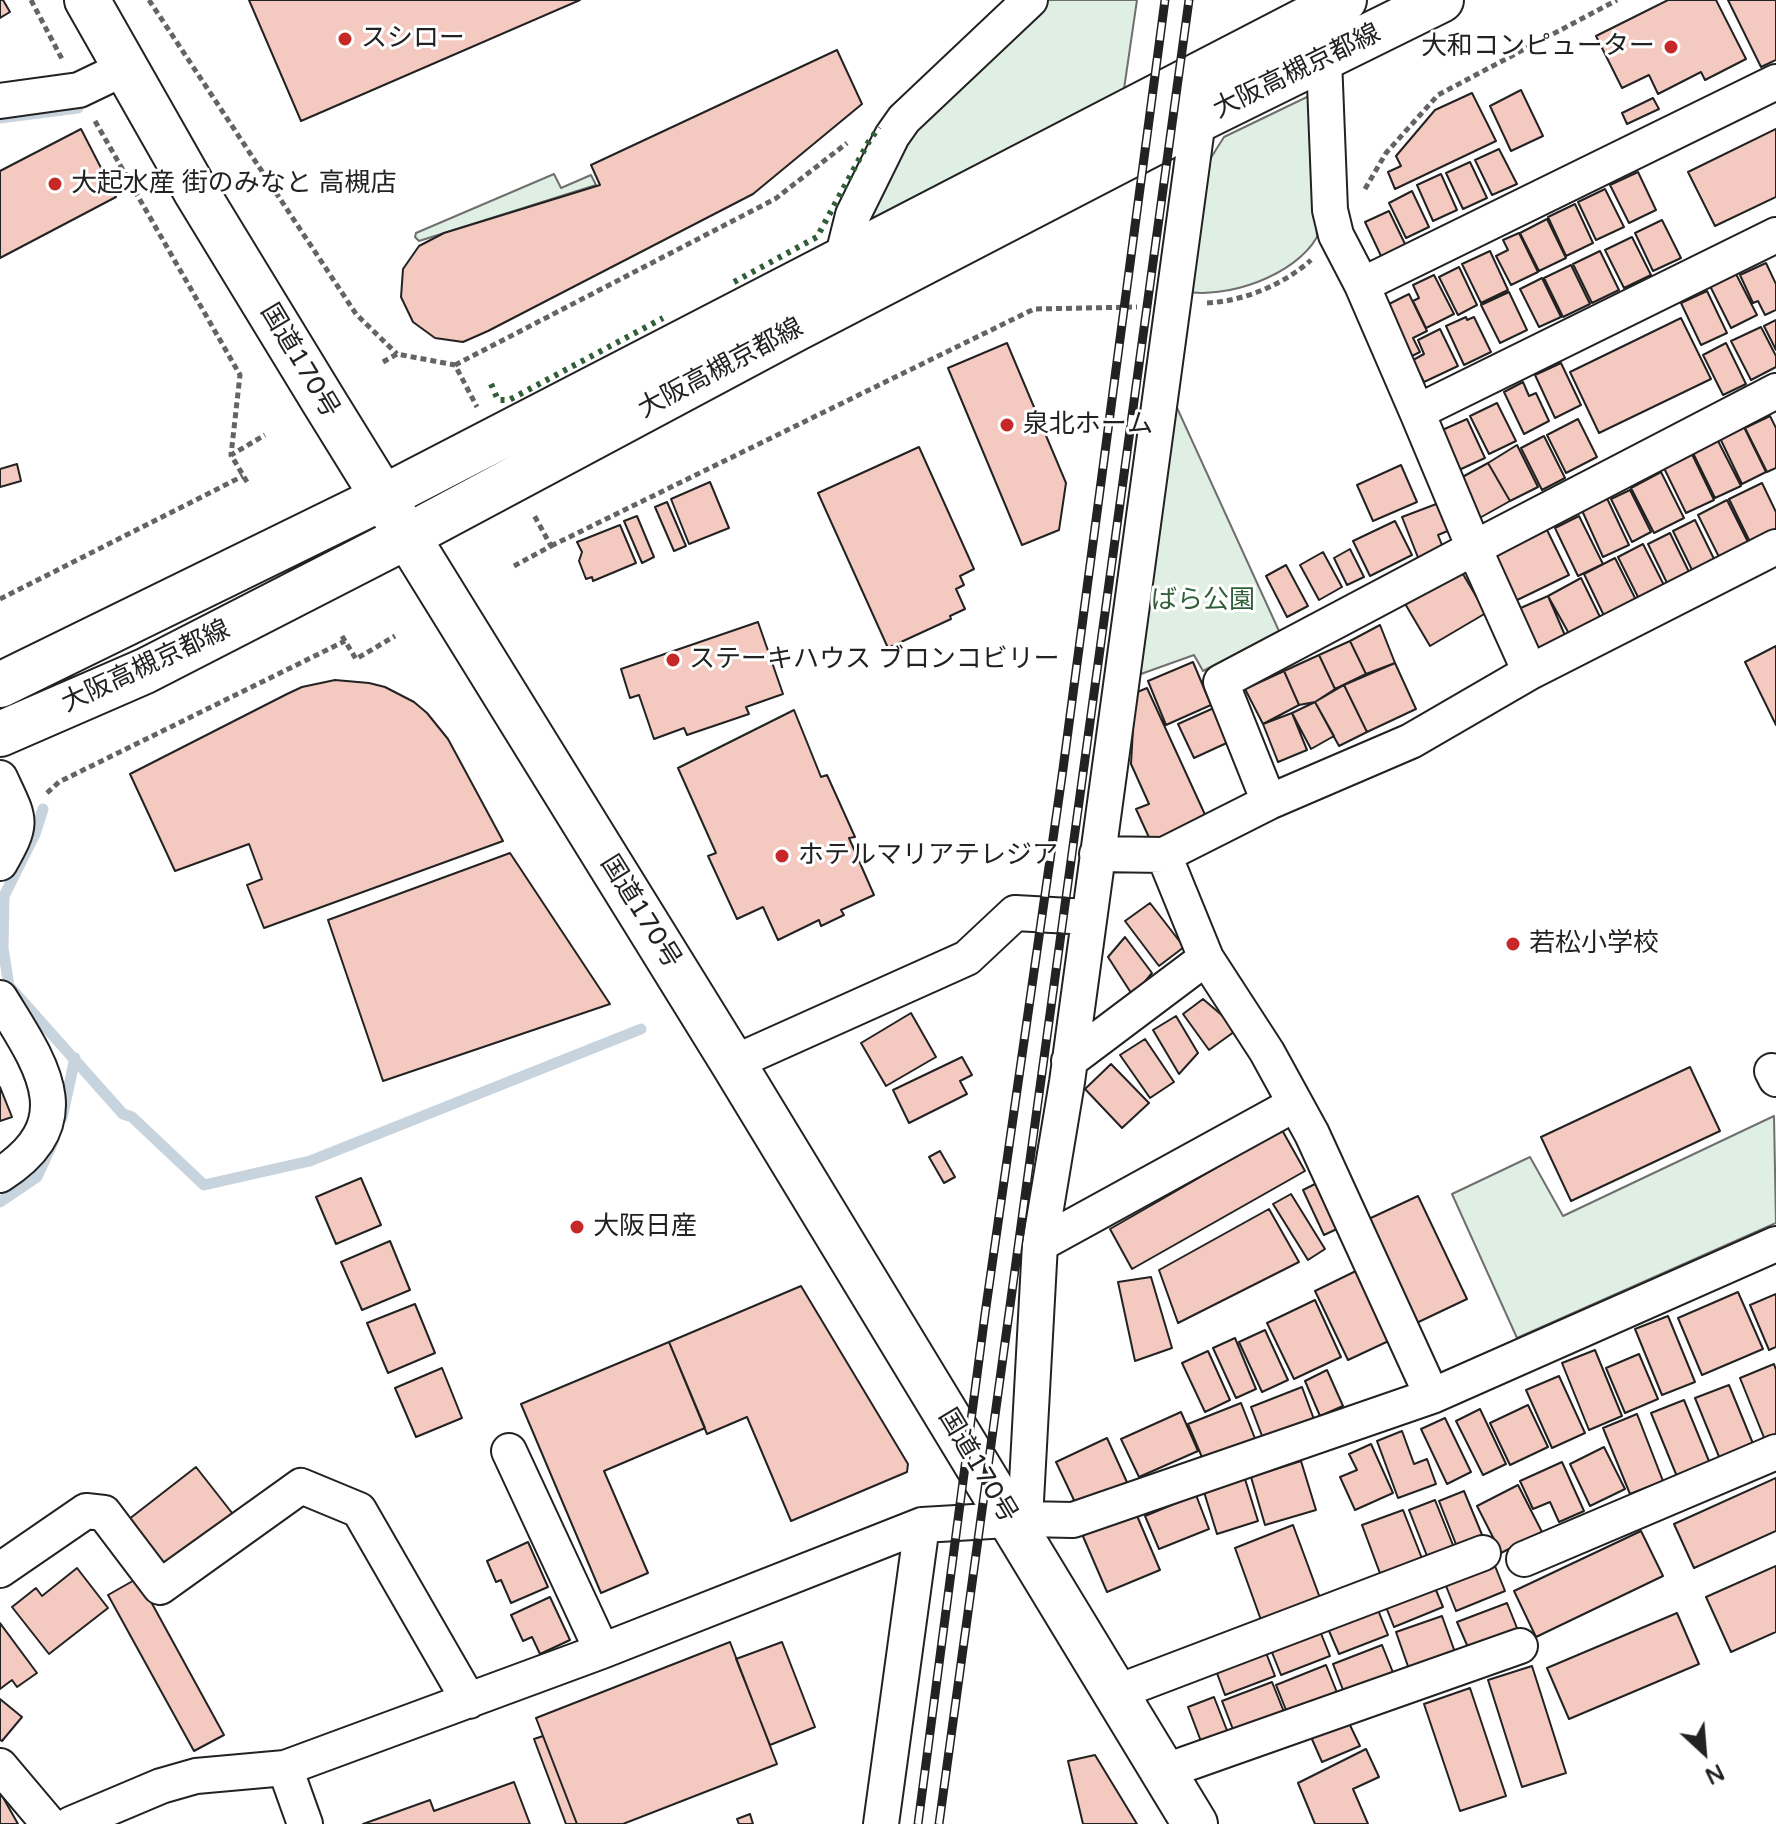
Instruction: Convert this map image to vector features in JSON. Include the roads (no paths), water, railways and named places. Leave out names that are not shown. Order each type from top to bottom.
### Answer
[{"type":"main road","name":"国道170号","points":[[87,0],[195,190],[1018,1520],[1115,1693],[1195,1824]]},
{"type":"main road","name":"大阪高槻京都線","points":[[0,685],[384,497],[1344,0]]},
{"type":"main road","name":"大阪高槻京都線","points":[[0,734],[145,671],[1198,120],[1441,0]]},
{"type":"street","points":[[842,259],[853,215],[892,136],[904,119],[1030,0]]},
{"type":"street","points":[[1324,59],[1330,210],[1336,235],[1362,285],[1530,672]]},
{"type":"street","points":[[0,101],[79,90],[127,67]]},
{"type":"street","points":[[1362,285],[1776,82]]},
{"type":"street","points":[[1018,1520],[1040,1244],[1069,1061],[1198,120]]},
{"type":"street","points":[[1417,412],[1776,235]]},
{"type":"street","points":[[1269,802],[1221,682],[1776,391]]},
{"type":"street","points":[[1097,854],[1164,855],[1269,802],[1411,741],[1530,672],[1776,547]]},
{"type":"street","points":[[0,778],[16,813],[17,833],[0,863]]},
{"type":"street","points":[[1164,855],[1206,958],[1267,1052],[1312,1134],[1432,1396]]},
{"type":"street","points":[[733,1063],[967,958],[1015,913],[1089,917]]},
{"type":"street","points":[[1069,1061],[1206,958]]},
{"type":"street","points":[[0,998],[40,1064],[48,1100],[40,1137],[29,1153],[0,1175]]},
{"type":"street","points":[[1040,1244],[1295,1104]]},
{"type":"street","points":[[71,1824],[161,1786],[196,1776],[285,1768],[602,1651],[922,1525],[1073,1520],[1432,1396],[1776,1244]]},
{"type":"street","points":[[509,1451],[602,1651]]},
{"type":"street","points":[[1524,1559],[1776,1452]]},
{"type":"street","points":[[0,1570],[86,1511],[104,1513],[160,1587],[301,1486],[359,1510],[469,1701]]},
{"type":"street","points":[[881,1824],[922,1525]]},
{"type":"street","points":[[1115,1693],[1483,1553]]},
{"type":"street","points":[[1163,1772],[1520,1646]]},
{"type":"street","points":[[0,1766],[49,1824]]},
{"type":"street","points":[[285,1768],[305,1824]]},
{"type":"waterway","points":[[0,118],[78,108]]},
{"type":"waterway","points":[[43,809],[35,834],[4,896],[3,948],[9,986],[123,1114],[132,1117],[204,1185],[310,1161],[641,1029]]},
{"type":"waterway","points":[[62,1118],[75,1058]]},
{"type":"waterway","points":[[0,1202],[37,1177],[53,1142]]},
{"type":"railway","points":[[918,1824],[1165,0]]},
{"type":"railway","points":[[939,1824],[1189,0]]},
{"type":"place","name":"スシロー","points":[[345,39]]},
{"type":"place","name":"大和コンピューター","points":[[1671,47]]},
{"type":"place","name":"大起水産 街のみなと 高槻店","points":[[55,184]]},
{"type":"place","name":"泉北ホーム","points":[[1007,425]]},
{"type":"place","name":"ステーキハウス ブロンコビリー","points":[[673,660]]},
{"type":"place","name":"ホテルマリアテレジア","points":[[782,856]]},
{"type":"place","name":"若松小学校","points":[[1513,944]]},
{"type":"place","name":"大阪日産","points":[[577,1227]]},
{"type":"park label","name":"ばら公園","points":[[1203,601]]}]
